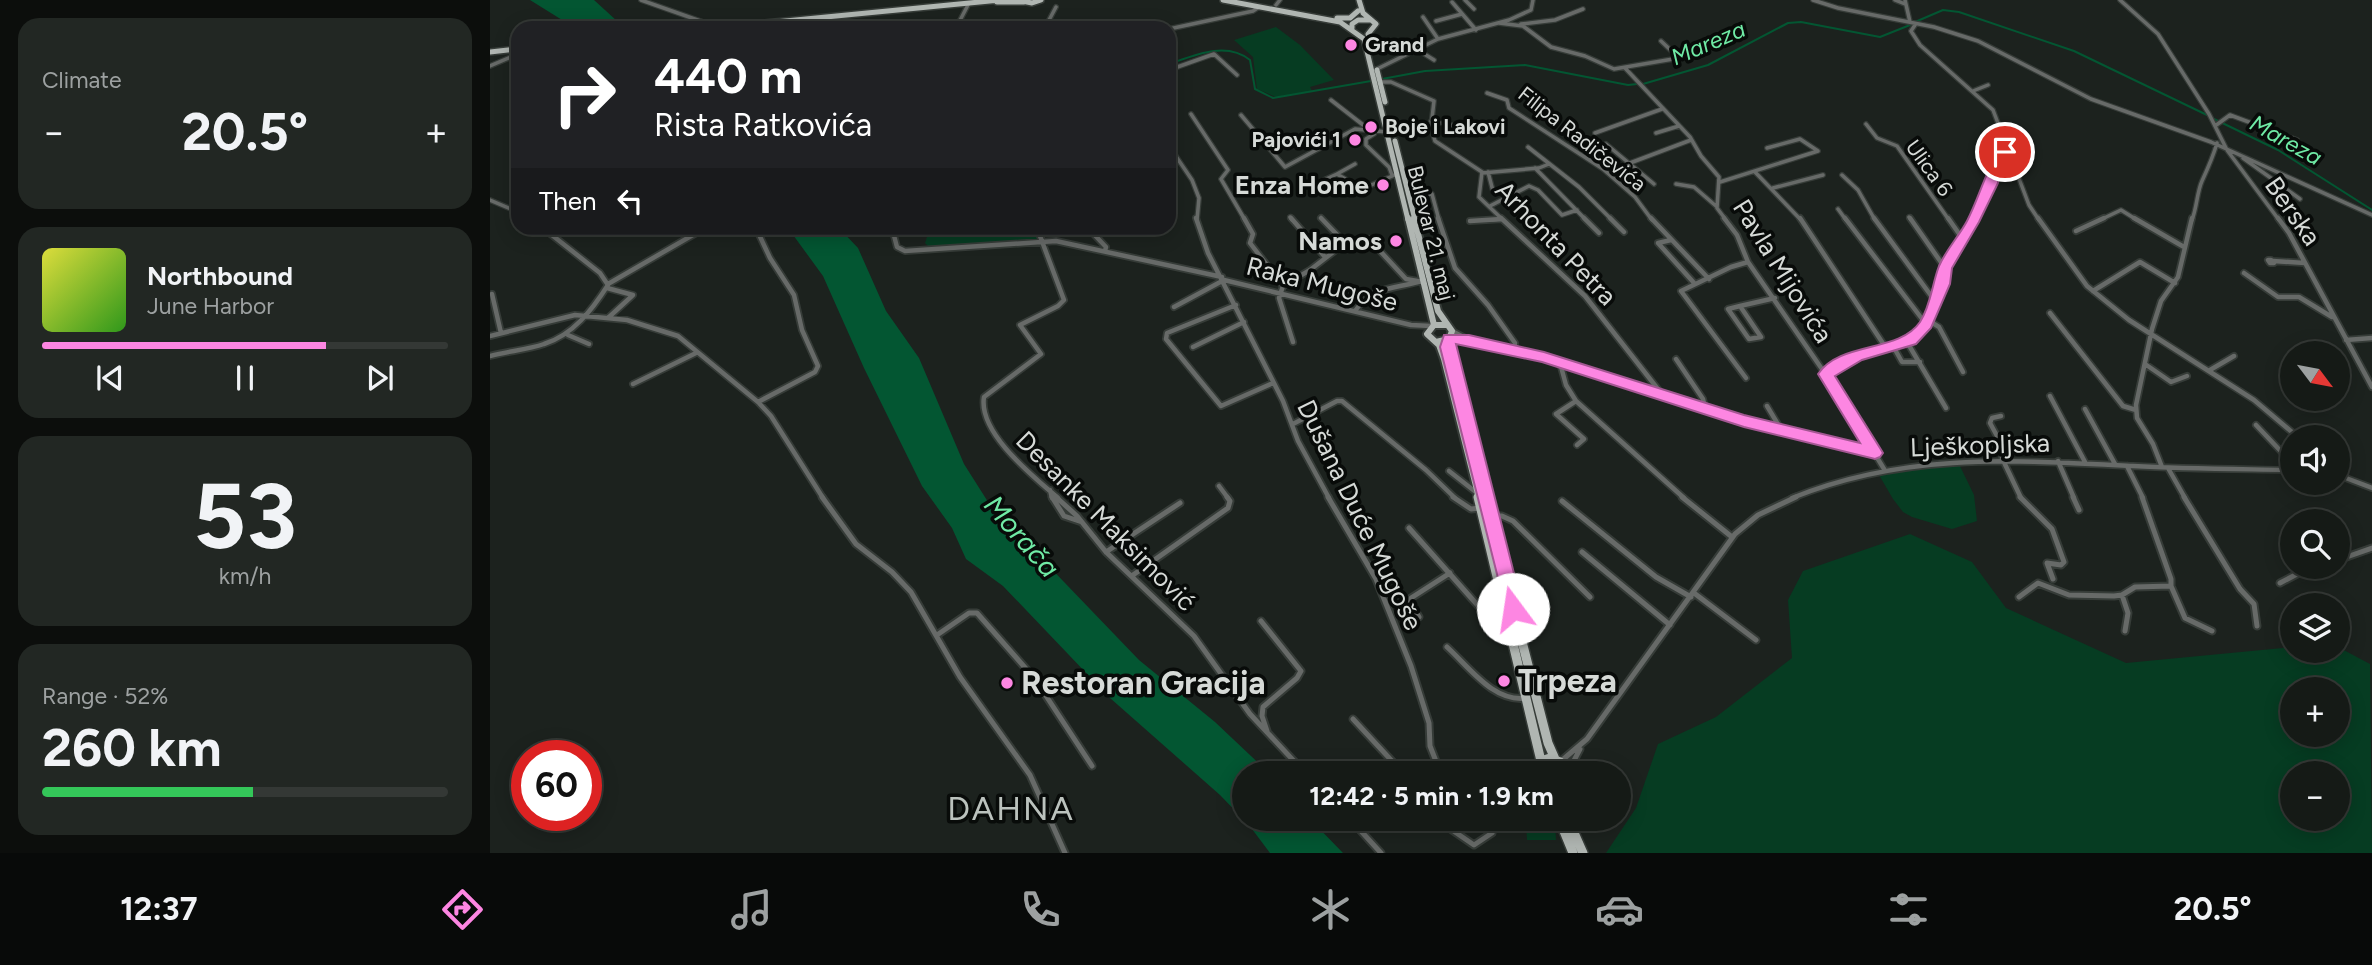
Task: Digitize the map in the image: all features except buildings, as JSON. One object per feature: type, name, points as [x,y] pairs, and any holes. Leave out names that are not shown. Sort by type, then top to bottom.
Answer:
[{"type":"main road","points":[[784,21],[1000,0]]},
{"type":"main road","points":[[804,21],[970,3],[1041,0]]},
{"type":"main road","points":[[1223,0],[1260,5],[1370,31]]},
{"type":"main road","points":[[1243,0],[1278,3],[1335,18],[1370,20]]},
{"type":"main road","points":[[1354,29],[1357,21],[1357,0]]},
{"type":"main road","points":[[1357,0],[1370,20]]},
{"type":"main road","points":[[1335,18],[1350,18],[1358,11]]},
{"type":"main road","name":"Bulevar 21. maj","points":[[1370,20],[1376,26],[1368,35],[1438,312],[1449,334],[1447,347],[1490,517],[1548,743],[1558,760]]},
{"type":"main road","name":"Bulevar 21. maj","points":[[1354,29],[1366,43],[1433,326],[1428,336],[1436,342],[1444,359],[1528,698],[1537,761]]},
{"type":"main road","points":[[490,51],[511,50]]},
{"type":"main road","name":"Bulevar 21. maj","points":[[1433,326],[1449,334]]},
{"type":"main road","name":"Bulevar 21. maj","points":[[1436,342],[1449,334]]},
{"type":"main road","points":[[1564,831],[1573,853]]},
{"type":"main road","points":[[1573,831],[1583,853]]},
{"type":"street","points":[[641,0],[700,21]]},
{"type":"street","points":[[1465,0],[1474,9]]},
{"type":"street","points":[[1510,23],[1531,10],[1533,0]]},
{"type":"street","points":[[1813,0],[1841,9],[1937,28],[1978,41],[2091,99],[2217,145],[2372,215]]},
{"type":"street","points":[[1895,0],[1905,2],[1911,17],[1911,30],[1920,45],[1993,110],[2032,211],[2093,292],[2151,335],[2255,400],[2284,425]]},
{"type":"street","name":"Berska","points":[[2120,0],[2156,31],[2209,114],[2227,150],[2289,233],[2372,387]]},
{"type":"street","points":[[1452,2],[1476,30]]},
{"type":"street","points":[[960,21],[970,3]]},
{"type":"street","points":[[1176,28],[1253,11],[1260,5]]},
{"type":"street","points":[[1049,21],[1056,7]]},
{"type":"street","points":[[1521,25],[1541,19],[1555,20],[1583,9]]},
{"type":"street","points":[[1436,21],[1462,14]]},
{"type":"street","points":[[1423,17],[1438,39]]},
{"type":"street","points":[[1377,69],[1438,39],[1499,23],[1521,25],[1551,47],[1585,56],[1611,69],[1679,58],[1661,41]]},
{"type":"street","points":[[1417,50],[1434,60]]},
{"type":"street","points":[[490,66],[511,54]]},
{"type":"street","points":[[1176,68],[1214,54],[1237,75]]},
{"type":"street","name":"Pavla Mijovića","points":[[1625,68],[1691,140],[1720,182],[1717,207],[1743,245],[1748,262],[1826,374],[1885,469]]},
{"type":"street","name":"Arhonta Petra","points":[[1381,82],[1391,82],[1432,100],[1431,121],[1435,141],[1485,172],[1478,194],[1585,296],[1661,393]]},
{"type":"street","points":[[1972,92],[1988,85]]},
{"type":"street","name":"Filipa Radičevića","points":[[1487,93],[1507,100],[1509,108],[1577,150],[1609,174],[1640,200],[1642,209],[1709,279]]},
{"type":"street","points":[[1331,100],[1366,129],[1375,133],[1388,132]]},
{"type":"street","points":[[1595,133],[1662,109]]},
{"type":"street","points":[[1191,114],[1228,170],[1221,179],[1253,234],[1250,243],[1283,286]]},
{"type":"street","points":[[1241,115],[1285,167],[1352,130],[1366,129]]},
{"type":"street","points":[[2215,126],[2223,123],[2230,115],[2297,140]]},
{"type":"street","points":[[1431,121],[1460,127]]},
{"type":"street","name":"Ulica 6","points":[[1866,124],[1877,138],[1897,146],[1962,238]]},
{"type":"street","points":[[1656,133],[1679,126]]},
{"type":"street","points":[[1337,174],[1362,189],[1395,174],[1366,145],[1366,139],[1375,133]]},
{"type":"street","points":[[2219,135],[2210,168],[2201,182],[2198,204],[2189,226],[2175,283],[2161,301],[2151,335],[2136,411],[2165,467],[2210,542],[2240,589],[2254,604],[2257,626]]},
{"type":"street","points":[[1720,182],[1818,151],[1809,140],[1801,137],[1767,148]]},
{"type":"street","points":[[1630,163],[1691,140]]},
{"type":"street","points":[[1606,144],[1654,184]]},
{"type":"street","points":[[1528,147],[1599,205],[1624,232]]},
{"type":"street","points":[[1826,374],[1857,356],[1907,342],[1917,336],[1927,322],[1943,284],[1945,268],[1973,222],[1992,183],[1994,168],[2002,153],[2008,151]]},
{"type":"street","points":[[2241,155],[2300,200]]},
{"type":"street","name":"Dušana Duće Mugoše","points":[[1176,157],[1193,184],[1199,202],[1198,224],[1205,237],[1208,253],[1224,279],[1293,424],[1298,440],[1376,579],[1411,666],[1429,723],[1429,744],[1436,761]]},
{"type":"street","points":[[1318,193],[1313,187],[1314,183],[1355,164]]},
{"type":"street","points":[[1493,191],[1485,172],[1535,168],[1549,164]]},
{"type":"street","points":[[1535,168],[1599,233]]},
{"type":"street","points":[[1755,172],[1797,214],[1886,348]]},
{"type":"street","points":[[1772,189],[1824,175]]},
{"type":"street","points":[[1842,175],[1857,190],[1935,301]]},
{"type":"street","points":[[1676,184],[1694,187],[1717,207]]},
{"type":"street","points":[[1490,206],[1529,186],[1538,190],[1562,215],[1577,210]]},
{"type":"street","points":[[1409,196],[1432,194],[1452,264],[1515,343],[1514,350]]},
{"type":"street","points":[[490,200],[511,209]]},
{"type":"street","points":[[1838,209],[1927,322],[1939,327],[1963,373]]},
{"type":"street","points":[[2076,231],[2121,210],[2184,247]]},
{"type":"street","points":[[1290,217],[1325,257]]},
{"type":"street","points":[[1909,217],[1945,268]]},
{"type":"street","points":[[1293,342],[1280,294],[1283,286],[1310,270],[1345,243],[1321,218]]},
{"type":"street","points":[[1470,221],[1502,218]]},
{"type":"street","points":[[552,235],[600,273],[607,286],[633,295],[608,318]]},
{"type":"street","points":[[490,356],[518,348],[534,347],[568,335],[607,286],[693,235]]},
{"type":"street","points":[[758,402],[815,372],[817,366],[802,330],[793,295],[759,235]]},
{"type":"street","name":"Raka Mugoše","points":[[894,235],[897,247],[905,251],[1042,241],[1076,243],[1118,256],[1411,325],[1433,326]]},
{"type":"street","points":[[1040,235],[1042,241]]},
{"type":"street","points":[[1095,235],[1106,247],[1105,251]]},
{"type":"street","points":[[1369,239],[1405,278],[1422,282]]},
{"type":"street","points":[[1671,240],[1658,243],[1695,284]]},
{"type":"street","name":"Desanke Maksimović","points":[[1042,241],[1047,248],[1064,301],[1020,324],[1039,349],[1041,356],[988,392],[983,400],[999,442],[1083,522],[1106,552],[1194,636],[1250,714],[1294,761]]},
{"type":"street","points":[[1677,264],[1690,259]]},
{"type":"street","points":[[2273,261],[2305,263]]},
{"type":"street","points":[[1746,378],[1681,294],[1682,289],[1748,262]]},
{"type":"street","points":[[2093,292],[2140,262],[2175,283]]},
{"type":"street","points":[[2244,273],[2278,297],[2299,297],[2333,318]]},
{"type":"street","points":[[1174,307],[1224,279]]},
{"type":"street","points":[[1355,311],[1365,296],[1372,292],[1422,282]]},
{"type":"street","points":[[492,294],[501,332]]},
{"type":"street","points":[[1740,306],[1761,337],[1749,339],[1728,309],[1740,306],[1775,298]]},
{"type":"street","points":[[1236,305],[1167,333],[1166,339],[1220,406],[1273,383]]},
{"type":"street","points":[[2050,313],[2123,406],[2136,411]]},
{"type":"street","points":[[586,314],[589,318],[627,320],[673,334],[758,402],[779,428],[828,507],[866,553],[905,584],[960,677],[1030,775],[1065,853]]},
{"type":"street","points":[[490,336],[586,314]]},
{"type":"street","points":[[1193,347],[1244,322]]},
{"type":"street","name":"Raka Mugoše","points":[[1411,325],[1428,336]]},
{"type":"street","points":[[1449,334],[1560,363],[1782,430],[1875,453]]},
{"type":"street","points":[[568,335],[589,344]]},
{"type":"street","points":[[2345,340],[2372,338]]},
{"type":"street","points":[[1907,342],[1947,408]]},
{"type":"street","points":[[1893,346],[1902,362],[1920,362]]},
{"type":"street","points":[[633,384],[696,353]]},
{"type":"street","points":[[2210,370],[2234,356]]},
{"type":"street","points":[[1676,359],[1703,398],[1705,408]]},
{"type":"street","points":[[1560,363],[1567,388],[1576,401],[1655,475],[1732,537]]},
{"type":"street","points":[[2145,364],[2171,382],[2187,376]]},
{"type":"street","points":[[2050,396],[2085,463]]},
{"type":"street","points":[[1293,424],[1337,401],[1342,401],[1426,470],[1462,505],[1471,509],[1481,508]]},
{"type":"street","points":[[1576,401],[1556,414],[1584,439],[1577,445]]},
{"type":"street","points":[[1767,406],[1782,430]]},
{"type":"street","points":[[2085,409],[2115,465]]},
{"type":"street","points":[[2001,416],[1992,418],[1990,423],[2020,496],[2054,534],[2064,562],[2061,565],[2047,563],[2053,579]]},
{"type":"street","points":[[2256,425],[2280,450]]},
{"type":"street","name":"Lješkopljska","points":[[1574,761],[1582,745],[1693,595],[1732,537],[1750,520],[1780,503],[1824,486],[1885,469],[1936,462],[2006,458],[2127,466],[2280,470]]},
{"type":"street","points":[[2058,461],[2079,510]]},
{"type":"street","points":[[2127,466],[2149,514],[2171,586],[2186,619],[2212,631]]},
{"type":"street","points":[[1449,471],[1477,493]]},
{"type":"street","points":[[2350,479],[2372,488]]},
{"type":"street","points":[[1133,575],[1228,508],[1230,501],[1219,486]]},
{"type":"street","points":[[1049,490],[1061,515],[1068,520],[1083,522]]},
{"type":"street","points":[[1562,501],[1656,577],[1693,595],[1756,640]]},
{"type":"street","points":[[1106,552],[1180,503]]},
{"type":"street","points":[[1490,517],[1502,516],[1513,521],[1590,597]]},
{"type":"street","points":[[1409,528],[1481,608],[1490,613],[1507,613]]},
{"type":"street","points":[[2350,556],[2372,548]]},
{"type":"street","points":[[1582,552],[1670,625]]},
{"type":"street","points":[[1419,617],[1410,603],[1411,598],[1450,573]]},
{"type":"street","points":[[2280,583],[2288,579]]},
{"type":"street","points":[[2019,597],[2038,583],[2069,595],[2122,595],[2134,587],[2171,586]]},
{"type":"street","points":[[2122,595],[2128,612],[2125,631]]},
{"type":"street","points":[[937,635],[969,613],[977,613],[1035,679],[1092,766]]},
{"type":"street","points":[[1261,621],[1301,671],[1297,678],[1263,706],[1262,716],[1267,732]]},
{"type":"street","points":[[1447,647],[1499,695],[1514,700],[1528,698]]},
{"type":"street","points":[[1353,719],[1392,761]]},
{"type":"street","name":"Lješkopljska","points":[[1558,760],[1582,745]]},
{"type":"street","points":[[1361,831],[1381,853]]},
{"type":"street","points":[[1454,831],[1474,845],[1492,833],[1490,831]]},
{"type":"shaded area","points":[[530,0],[594,0],[617,21],[564,21]]},
{"type":"shaded area","points":[[1276,27],[1300,45],[1334,80],[1310,87],[1312,91],[1276,97],[1257,89],[1253,57],[1234,40]]},
{"type":"shaded area","points":[[793,235],[846,235],[858,248],[886,311],[919,358],[964,464],[990,505],[1139,660],[1215,722],[1256,761],[1232,761],[1232,807],[1110,698],[1003,586],[966,559],[952,528],[922,486],[864,368],[823,276]]},
{"type":"shaded area","points":[[1038,235],[1040,240],[931,249],[925,243],[927,237]]},
{"type":"shaded area","points":[[1959,464],[1974,495],[1977,521],[1952,529],[1903,512],[1879,475]]},
{"type":"shaded area","points":[[1910,534],[1972,562],[2006,608],[2126,663],[2280,648],[2280,663],[2350,663],[2350,653],[2370,664],[2372,853],[1606,853],[1621,831],[1631,831],[1631,816],[1658,744],[1716,717],[1792,658],[1788,600],[1803,571]]},
{"type":"shaded area","points":[[1254,831],[1322,831],[1343,853],[1270,853]]},
{"type":"shaded area","points":[[1526,831],[1555,831],[1556,840],[1527,840]]},
{"type":"waterway","name":"Mareza","points":[[1915,22],[1943,10],[1959,12],[2074,51],[2207,115]]},
{"type":"waterway","name":"Mareza","points":[[1643,84],[1708,65],[1788,23],[1801,22],[1880,37],[1910,25]]},
{"type":"waterway","name":"Mareza","points":[[1176,62],[1210,51],[1241,54],[1250,60],[1255,89],[1273,98],[1371,81]]},
{"type":"waterway","name":"Mareza","points":[[1382,79],[1425,71],[1525,65],[1628,85],[1637,84]]},
{"type":"waterway","name":"Mareza","points":[[2212,118],[2278,150],[2372,210]]},
{"type":"place","name":"Grand","points":[[1351,45]]},
{"type":"place","name":"Boje i Lakovi","points":[[1371,127]]},
{"type":"place","name":"Pajovići 1","points":[[1355,140]]},
{"type":"place","name":"Enza Home","points":[[1383,185]]},
{"type":"place","name":"Namos","points":[[1396,241]]},
{"type":"place","name":"Trpeza","points":[[1504,681]]},
{"type":"place","name":"Restoran Gracija","points":[[1007,683]]},
{"type":"district","name":"DAHNA","points":[[1011,808]]},
{"type":"route","points":[[1513,609],[1447,347],[1450,338],[1544,357],[1744,421],[1875,453],[1826,374],[1857,356],[1917,336],[1926,324],[1943,284],[1945,268],[1973,222],[1992,183],[1994,168],[2005,152]]},
{"type":"water label","name":"Morača","points":[[1022,536]]}]
